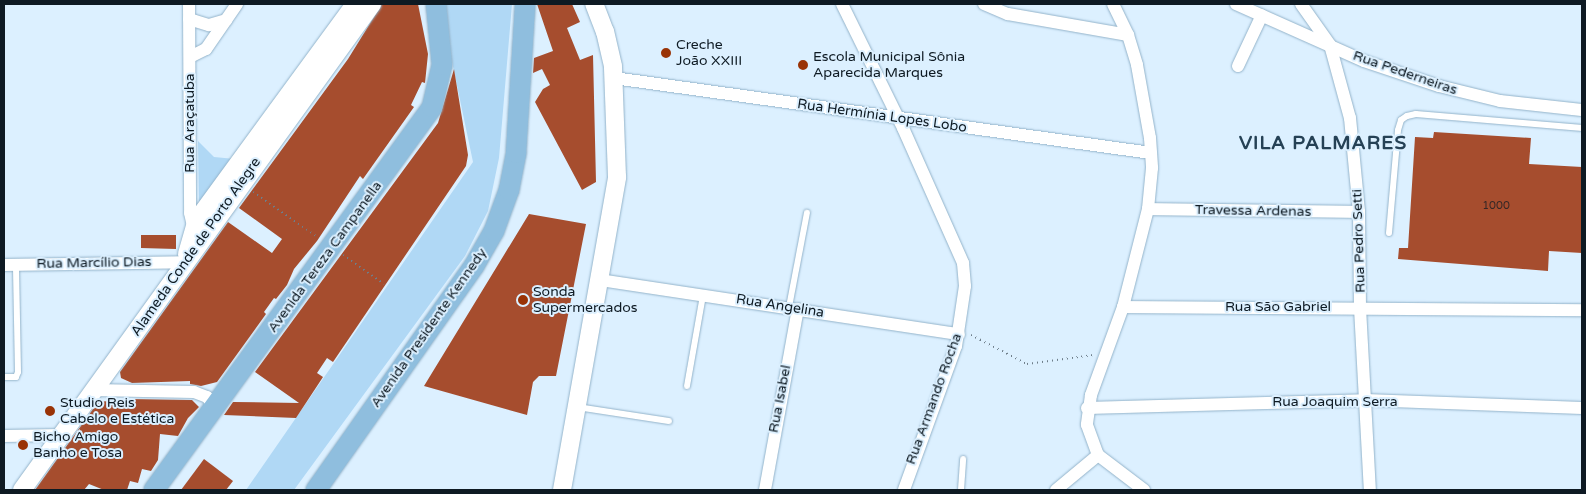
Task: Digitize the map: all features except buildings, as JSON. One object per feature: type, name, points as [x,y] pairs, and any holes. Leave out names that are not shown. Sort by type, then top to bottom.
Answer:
[{"type":"main road","points":[[185,262],[196,234],[355,4]]},
{"type":"main road","name":"Alameda Conde de Porto Alegre","points":[[196,234],[241,184],[372,4]]},
{"type":"main road","name":"Avenida Tereza Campanella","points":[[154,490],[432,107],[442,65],[436,4]]},
{"type":"main road","name":"Avenida Presidente Kennedy","points":[[316,490],[474,266],[494,231],[509,190],[516,153],[525,4]]},
{"type":"main road","points":[[562,490],[617,177],[614,78],[605,32],[594,4]]},
{"type":"main road","name":"Alameda Conde de Porto Alegre","points":[[22,490],[185,262]]},
{"type":"street","name":"Rua Araçatuba","points":[[189,4],[190,213],[196,234]]},
{"type":"street","points":[[190,57],[206,49],[237,4]]},
{"type":"street","name":"Rua Armando Rocha","points":[[842,4],[897,118],[963,263],[965,286],[960,331],[904,490]]},
{"type":"street","points":[[984,4],[1008,14],[1128,35]]},
{"type":"street","points":[[1113,4],[1128,35],[1136,65],[1151,153],[1148,209],[1123,307],[1088,408],[1091,442],[1098,455],[1144,490]]},
{"type":"street","name":"Rua Pederneiras","points":[[1236,4],[1364,61],[1472,95],[1582,110]]},
{"type":"street","name":"Rua Pedro Setti","points":[[1301,4],[1330,45],[1350,118],[1359,212],[1360,308],[1370,490]]},
{"type":"street","points":[[1238,66],[1262,15]]},
{"type":"street","points":[[189,19],[209,25],[226,20]]},
{"type":"street","name":"Rua Hermínia Lopes Lobo","points":[[614,78],[1151,153]]},
{"type":"street","name":"Travessa Ardenas","points":[[1148,209],[1359,212]]},
{"type":"street","name":"Rua Marcílio Dias","points":[[10,265],[185,262]]},
{"type":"street","name":"Rua Angelina","points":[[600,280],[960,331]]},
{"type":"street","name":"Rua São Gabriel","points":[[1123,307],[1582,310]]},
{"type":"street","name":"Rua Isabel","points":[[765,490],[794,308]]},
{"type":"street","points":[[94,390],[194,392],[207,396],[215,407]]},
{"type":"street","name":"Rua Joaquim Serra","points":[[1088,408],[1365,400],[1582,408]]},
{"type":"street","points":[[4,436],[60,435]]},
{"type":"street","points":[[1056,490],[1098,455]]},
{"type":"lane","points":[[1389,233],[1398,130],[1401,120],[1407,116],[1416,114],[1582,128]]},
{"type":"lane","points":[[794,308],[807,213]]},
{"type":"lane","points":[[4,377],[16,377],[18,372],[10,265]]},
{"type":"lane","points":[[687,386],[703,294]]},
{"type":"lane","points":[[576,407],[669,422]]},
{"type":"lane","points":[[961,490],[963,459]]},
{"type":"path","points":[[241,184],[384,284]]},
{"type":"path","points":[[960,331],[1027,364],[1106,354]]},
{"type":"shaded area","points":[[446,4],[512,4],[499,158],[488,211],[465,256],[294,490],[246,490],[473,162],[451,57]]},
{"type":"shaded area","points":[[198,141],[214,157],[235,159],[199,205]]},
{"type":"place","name":"Creche João XXIII","points":[[666,53]]},
{"type":"place","name":"Escola Municipal Sônia Aparecida Marques","points":[[803,65]]},
{"type":"place","name":"Sonda Supermercados","points":[[523,300]]},
{"type":"place","name":"Studio Reis Cabelo e Estética","points":[[50,411]]},
{"type":"place","name":"Bicho Amigo Banho e Tosa","points":[[23,445]]},
{"type":"district","name":"VILA PALMARES","points":[[1323,144]]}]
